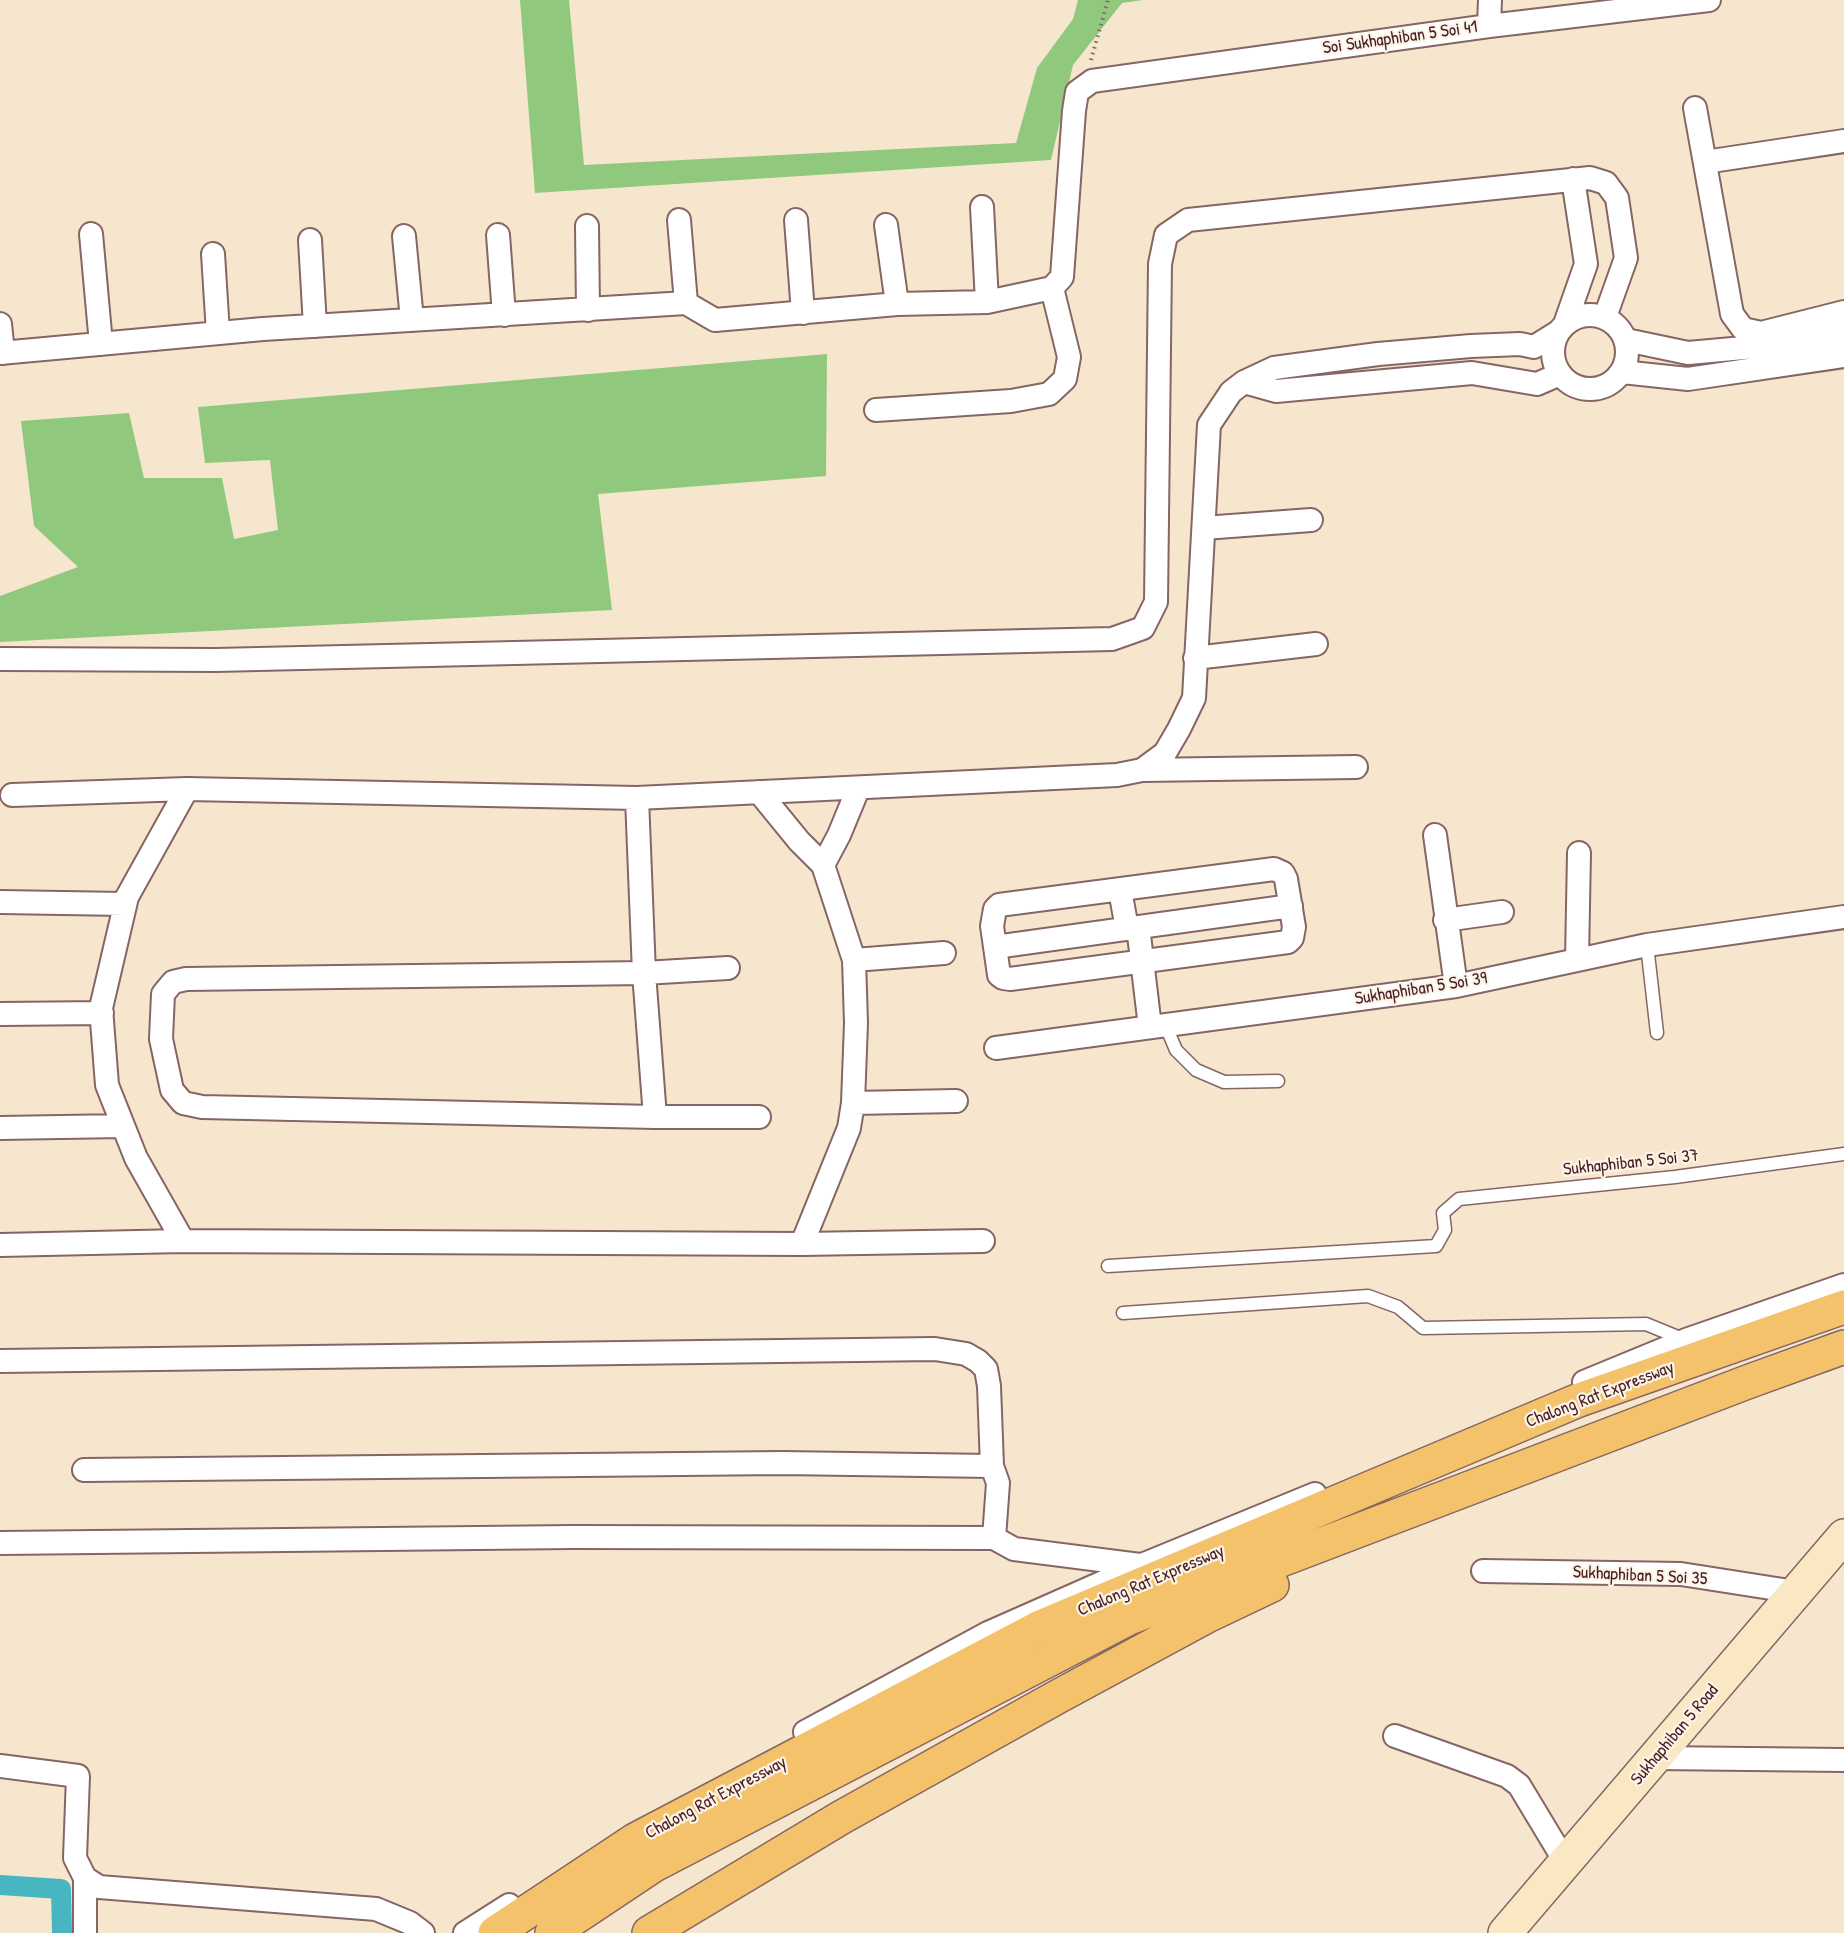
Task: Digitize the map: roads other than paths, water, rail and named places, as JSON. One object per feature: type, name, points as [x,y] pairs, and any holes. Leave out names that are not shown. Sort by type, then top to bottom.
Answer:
[{"type":"highway","name":"Chalong Rat Expressway","points":[[495,1933],[635,1840],[1038,1628],[1580,1400],[1844,1307]]},
{"type":"highway","name":"Chalong Rat Expressway","points":[[552,1933],[654,1865],[1129,1618],[1844,1347]]},
{"type":"highway","points":[[649,1933],[842,1817],[1209,1615],[1507,1474]]},
{"type":"main road","name":"Sukhaphiban 5 Road","points":[[1505,1933],[1844,1536]]},
{"type":"street","points":[[1489,26],[1490,0]]},
{"type":"street","name":"Soi Sukhaphiban 5 Soi 41","points":[[1052,288],[1062,278],[1077,92],[1092,81],[1489,26],[1607,6],[1709,0]]},
{"type":"street","points":[[1695,108],[1732,314],[1743,329],[1761,333],[1844,312]]},
{"type":"street","points":[[1705,162],[1844,141]]},
{"type":"street","points":[[0,659],[216,660],[1112,639],[1143,628],[1156,602],[1160,264],[1166,235],[1188,220],[1590,178],[1606,183],[1617,198],[1626,258],[1605,317]]},
{"type":"street","points":[[1142,770],[1165,753],[1194,698],[1209,425],[1231,392],[1244,382],[1274,368],[1378,354],[1471,346],[1520,344],[1534,347],[1561,328],[1574,318],[1584,315],[1605,317],[1621,331],[1628,351],[1622,372],[1606,386],[1585,389],[1575,386],[1560,374],[1554,363],[1553,342],[1561,328],[1586,264],[1573,179]]},
{"type":"street","points":[[982,207],[987,302]]},
{"type":"street","points":[[679,220],[686,303]]},
{"type":"street","points":[[796,220],[803,313]]},
{"type":"street","points":[[886,225],[897,304]]},
{"type":"street","points":[[587,226],[588,310]]},
{"type":"street","points":[[91,234],[102,344]]},
{"type":"street","points":[[498,235],[504,315]]},
{"type":"street","points":[[404,236],[412,320]]},
{"type":"street","points":[[310,240],[315,326]]},
{"type":"street","points":[[213,254],[218,333]]},
{"type":"street","points":[[0,324],[1,353],[218,333],[686,303],[715,320],[897,304],[987,302],[1052,288],[1069,357],[1065,379],[1048,394],[1011,401],[876,410]]},
{"type":"street","points":[[1626,340],[1688,353],[1788,344],[1844,334]]},
{"type":"street","points":[[1471,346],[1472,372]]},
{"type":"street","points":[[1378,354],[1383,382]]},
{"type":"street","points":[[1622,372],[1688,379],[1844,356]]},
{"type":"street","points":[[1244,382],[1276,391],[1472,372],[1537,384],[1560,374]]},
{"type":"street","points":[[1204,528],[1311,520]]},
{"type":"street","points":[[1195,658],[1316,644]]},
{"type":"street","points":[[12,795],[187,789],[637,798],[1117,775],[1142,770],[1356,767]]},
{"type":"street","points":[[183,1240],[136,1158],[107,1085],[102,1013],[127,897],[187,789]]},
{"type":"street","points":[[823,865],[839,835],[858,789]]},
{"type":"street","points":[[759,792],[799,841],[823,865],[854,960],[856,1023],[853,1103],[849,1128],[802,1244]]},
{"type":"street","points":[[637,798],[644,973],[655,1117]]},
{"type":"street","points":[[1435,835],[1455,986]]},
{"type":"street","points":[[1576,960],[1579,853]]},
{"type":"street","points":[[1274,869],[1282,873],[1286,879],[1294,927],[1292,938],[1288,942],[1010,979],[999,975],[992,926],[995,909],[999,905],[1120,890],[1274,869]]},
{"type":"street","points":[[1120,890],[1126,923],[1140,935],[1143,962],[1157,1026]]},
{"type":"street","points":[[0,902],[125,904]]},
{"type":"street","points":[[994,947],[1291,906]]},
{"type":"street","points":[[1445,920],[1502,912]]},
{"type":"street","name":"Sukhaphiban 5 Soi 39","points":[[996,1048],[1455,986],[1647,945],[1844,916]]},
{"type":"street","points":[[854,960],[944,953]]},
{"type":"street","points":[[728,968],[644,973],[186,979],[173,982],[164,994],[161,1039],[172,1090],[183,1102],[202,1107],[655,1117],[759,1117]]},
{"type":"street","points":[[0,1014],[102,1013]]},
{"type":"street","points":[[853,1103],[956,1101]]},
{"type":"street","points":[[0,1128],[123,1126]]},
{"type":"street","points":[[0,1245],[183,1240],[802,1244],[983,1241]]},
{"type":"street","points":[[465,1933],[660,1811],[988,1633],[1142,1565],[1686,1340],[1844,1285]]},
{"type":"street","points":[[0,1360],[935,1349],[966,1354],[986,1369],[989,1386],[992,1466],[998,1483],[994,1538]]},
{"type":"street","points":[[84,1470],[782,1463],[992,1466]]},
{"type":"street","points":[[0,1543],[561,1537],[994,1538],[1014,1549],[1142,1565]]},
{"type":"street","name":"Sukhaphiban 5 Soi 35","points":[[1483,1570],[1681,1574],[1796,1592]]},
{"type":"street","points":[[1395,1736],[1507,1776],[1519,1785],[1566,1863]]},
{"type":"street","points":[[1655,1758],[1844,1760]]},
{"type":"street","points":[[0,1766],[78,1776],[75,1858],[86,1878],[99,1887],[376,1909],[410,1923],[423,1933]]},
{"type":"street","points":[[85,1933],[86,1878]]},
{"type":"lane","points":[[1647,945],[1657,1033]]},
{"type":"lane","points":[[1157,1026],[1196,1070],[1224,1082],[1278,1081]]},
{"type":"lane","name":"Sukhaphiban 5 Soi 37","points":[[1108,1266],[1437,1246],[1445,1230],[1443,1213],[1459,1199],[1675,1177],[1844,1154]]},
{"type":"lane","points":[[1123,1313],[1368,1296],[1398,1307],[1423,1329],[1646,1324],[1686,1340]]},
{"type":"waterway","points":[[0,1885],[61,1889],[62,1933]]}]
